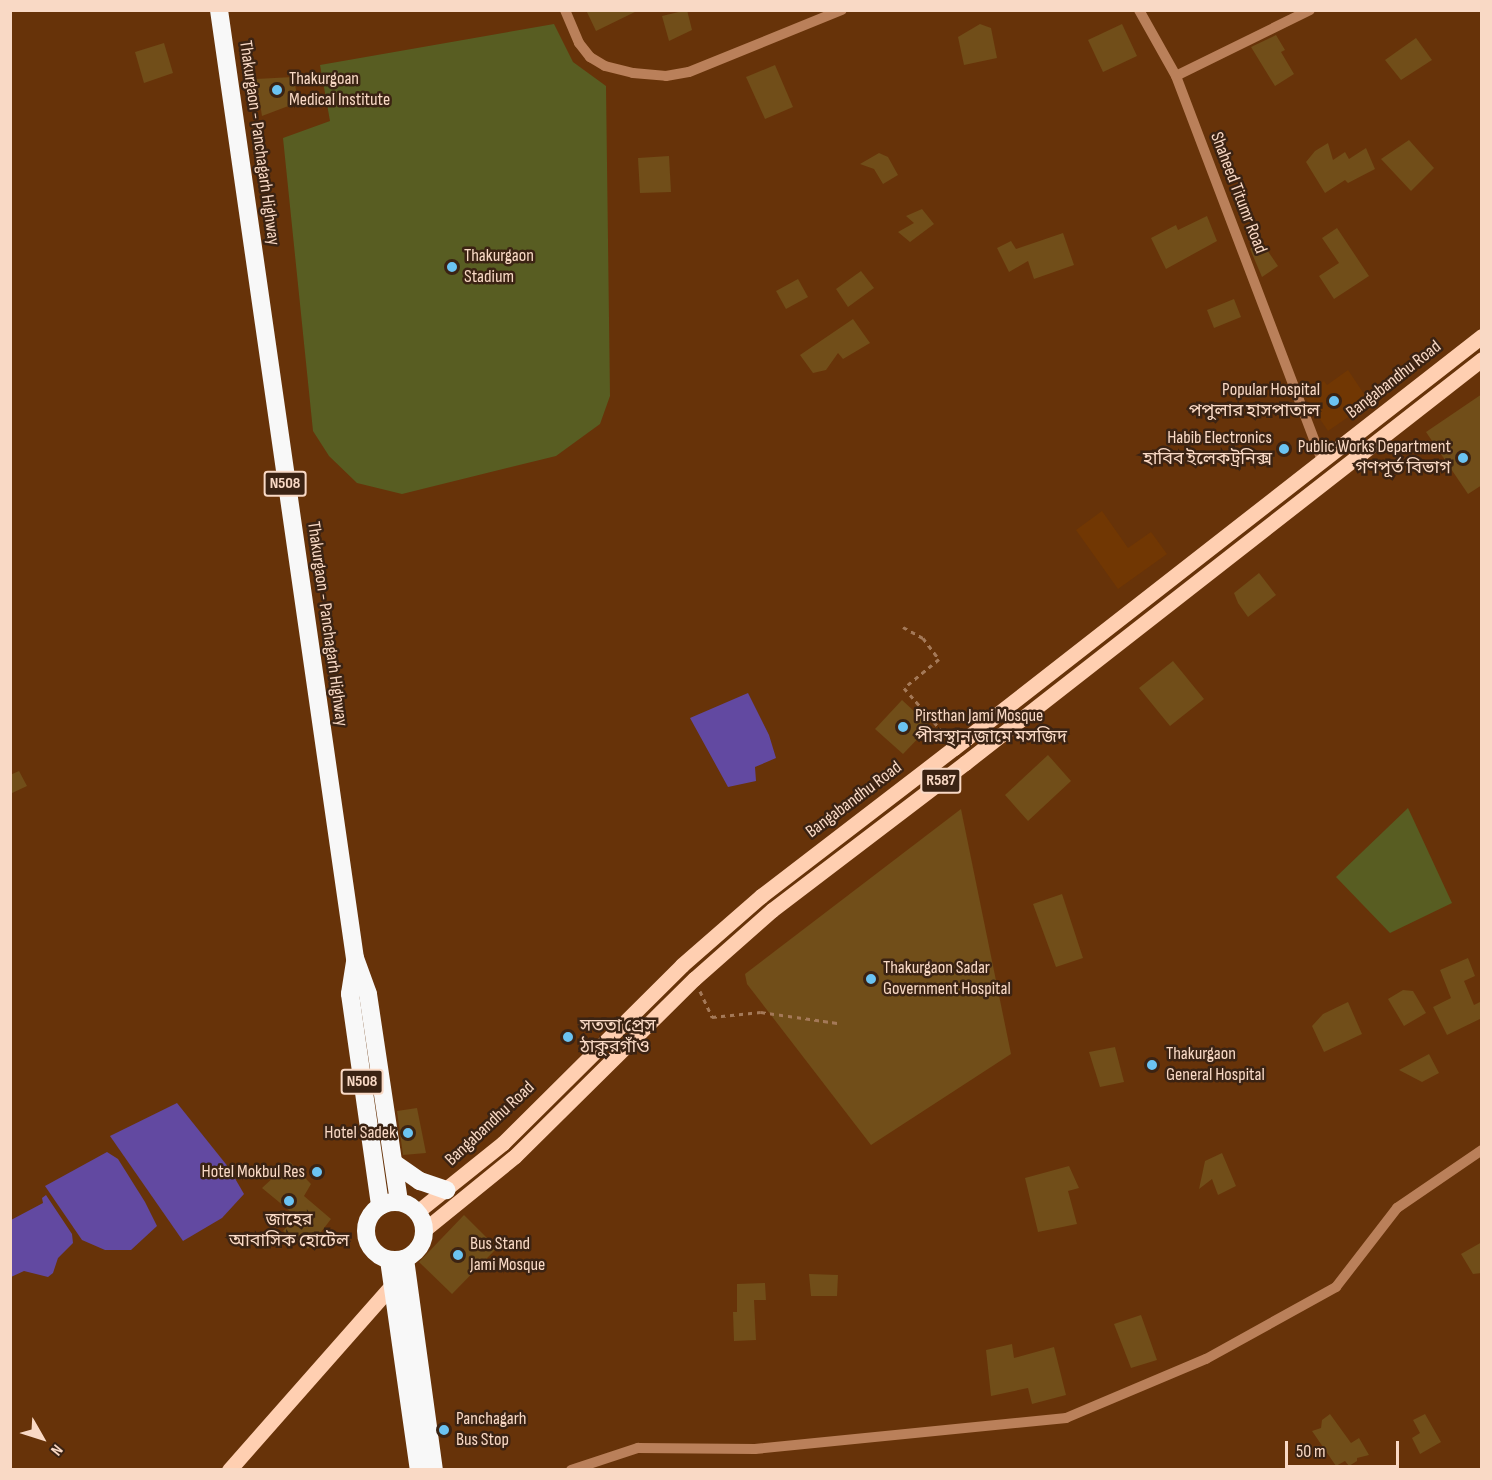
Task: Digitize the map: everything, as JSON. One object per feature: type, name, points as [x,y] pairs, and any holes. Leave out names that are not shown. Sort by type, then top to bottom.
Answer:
[{"type":"highway","name":"Thakurgaon - Panchagarh Highway","points":[[219,10],[355,958],[368,994],[399,1202]]},
{"type":"highway","name":"Thakurgaon - Panchagarh Highway","points":[[355,958],[350,994],[380,1206]]},
{"type":"highway","points":[[394,1163],[420,1181],[446,1190]]},
{"type":"highway","points":[[399,1202],[417,1212],[424,1230],[422,1242],[416,1252],[397,1260],[377,1254],[368,1244],[366,1230],[370,1216],[380,1206],[399,1202]]},
{"type":"highway","points":[[397,1260],[391,1286],[419,1470]]},
{"type":"highway","points":[[397,1260],[434,1470]]},
{"type":"main road","name":"Bangabandhu Road","points":[[417,1212],[503,1143],[682,965],[760,896],[954,748],[1482,336]]},
{"type":"main road","name":"Bangabandhu Road","points":[[424,1230],[515,1156],[694,979],[772,910],[966,763],[1482,359]]},
{"type":"main road","points":[[229,1470],[391,1286]]},
{"type":"street","points":[[565,10],[579,43],[590,57],[605,66],[633,73],[666,76],[689,72],[842,10]]},
{"type":"street","name":"Shaheed Titumr Road","points":[[1139,10],[1176,76],[1322,461]]},
{"type":"street","points":[[1176,76],[1310,10]]},
{"type":"street","points":[[571,1470],[638,1448],[755,1449],[1066,1418],[1206,1359],[1336,1287],[1397,1208],[1482,1150]]},
{"type":"path","points":[[903,627],[923,638],[939,659],[904,688],[954,748]]},
{"type":"path","points":[[694,979],[712,1017],[761,1012],[837,1023]]},
{"type":"shaded area","name":"Popular Hospital পপুলার হাসপাতাল","points":[[1348,370],[1366,397],[1353,405],[1357,411],[1328,431],[1301,391],[1310,385],[1313,388],[1324,381],[1327,385]]},
{"type":"shaded area","points":[[1102,511],[1128,548],[1151,532],[1167,554],[1118,589],[1076,530]]},
{"type":"shaded area","points":[[748,693],[769,735],[776,758],[755,767],[756,781],[728,787],[690,718]]},
{"type":"shaded area","points":[[177,1103],[229,1168],[244,1194],[222,1218],[183,1241],[110,1136]]},
{"type":"shaded area","points":[[107,1152],[118,1159],[157,1226],[131,1250],[105,1250],[82,1240],[45,1186]]},
{"type":"shaded area","points":[[46,1195],[72,1234],[73,1243],[58,1258],[53,1273],[48,1277],[24,1271],[11,1277],[11,1220],[43,1203],[42,1198]]},
{"type":"green space","name":"Thakurgaon Stadium","points":[[554,24],[573,62],[606,86],[610,396],[600,424],[556,456],[402,494],[357,483],[329,456],[313,431],[283,138],[330,121],[320,65]]},
{"type":"green space","points":[[1408,808],[1452,903],[1390,933],[1336,877]]},
{"type":"building","points":[[586,10],[639,10],[596,31]]},
{"type":"building","points":[[687,10],[692,30],[669,41],[662,16]]},
{"type":"building","points":[[980,24],[991,28],[997,58],[964,65],[958,37]]},
{"type":"building","points":[[1122,24],[1137,56],[1103,72],[1088,40]]},
{"type":"building","points":[[1276,35],[1285,50],[1281,52],[1294,74],[1275,86],[1251,47]]},
{"type":"building","points":[[1416,38],[1432,60],[1401,80],[1385,60]]},
{"type":"building","points":[[164,43],[173,73],[144,83],[135,52]]},
{"type":"building","points":[[775,65],[793,107],[765,119],[746,77]]},
{"type":"building","name":"Thakurgoan Medical Institute","points":[[293,77],[299,102],[262,116],[256,79]]},
{"type":"building","points":[[1409,140],[1434,168],[1411,191],[1381,159]]},
{"type":"building","points":[[1328,143],[1333,160],[1345,152],[1349,159],[1366,148],[1375,169],[1348,183],[1345,180],[1325,193],[1306,162],[1315,151]]},
{"type":"building","points":[[879,153],[888,157],[898,175],[883,184],[874,169],[860,164]]},
{"type":"building","points":[[669,156],[671,192],[640,193],[638,158]]},
{"type":"building","points":[[922,209],[934,224],[910,242],[898,232],[914,223],[906,216]]},
{"type":"building","points":[[1207,216],[1217,241],[1166,269],[1151,238],[1176,225],[1178,230]]},
{"type":"building","points":[[1337,228],[1369,276],[1334,299],[1319,276],[1339,263],[1322,238]]},
{"type":"building","points":[[1063,233],[1074,265],[1034,279],[1028,261],[1009,272],[997,248],[1011,241],[1016,249]]},
{"type":"building","points":[[1261,241],[1278,266],[1262,277],[1250,249]]},
{"type":"building","points":[[861,271],[874,288],[848,307],[836,289]]},
{"type":"building","points":[[798,279],[808,297],[786,309],[776,291]]},
{"type":"building","points":[[1234,299],[1241,317],[1214,328],[1207,310]]},
{"type":"building","points":[[853,319],[870,343],[843,359],[838,353],[826,370],[813,373],[800,355]]},
{"type":"building","name":"Public Works Department গণপূর্ত বিভাগ","points":[[1482,394],[1482,485],[1468,494],[1426,432]]},
{"type":"building","points":[[1259,573],[1276,595],[1248,617],[1234,593]]},
{"type":"building","points":[[1173,661],[1204,699],[1170,726],[1139,688]]},
{"type":"building","name":"Pirsthan Jami Mosque পীরস্থান জামে মসজিদ","points":[[902,700],[930,726],[903,754],[875,729]]},
{"type":"building","points":[[1048,755],[1071,781],[1028,821],[1005,795]]},
{"type":"building","points":[[19,771],[27,786],[10,794],[10,775]]},
{"type":"building","name":"Thakurgaon Sadar Government Hospital","points":[[961,809],[1011,1054],[871,1145],[747,984],[745,974]]},
{"type":"building","points":[[1062,894],[1083,958],[1056,967],[1033,904]]},
{"type":"building","points":[[1468,958],[1475,976],[1464,981],[1474,1005],[1482,1001],[1482,1018],[1447,1035],[1433,1007],[1451,998],[1440,970]]},
{"type":"building","points":[[1403,990],[1413,991],[1426,1013],[1404,1026],[1388,999]]},
{"type":"building","points":[[1348,1002],[1362,1034],[1324,1052],[1312,1026],[1323,1014]]},
{"type":"building","points":[[1115,1047],[1124,1082],[1100,1087],[1089,1052]]},
{"type":"building","points":[[1429,1054],[1439,1073],[1422,1082],[1399,1070]]},
{"type":"building","name":"Hotel Sadek","points":[[417,1108],[426,1153],[403,1155],[397,1111]]},
{"type":"building","points":[[1222,1153],[1236,1186],[1218,1195],[1212,1179],[1199,1189],[1205,1161]]},
{"type":"building","points":[[290,1162],[311,1184],[304,1196],[331,1219],[308,1249],[283,1231],[296,1216],[262,1188]]},
{"type":"building","points":[[1069,1166],[1079,1188],[1068,1191],[1077,1224],[1038,1232],[1025,1178]]},
{"type":"building","name":"Bus Stand Jami Mosque","points":[[464,1215],[497,1248],[452,1294],[419,1262]]},
{"type":"building","points":[[1482,1242],[1482,1273],[1473,1274],[1461,1254]]},
{"type":"building","points":[[809,1274],[838,1275],[837,1296],[811,1296]]},
{"type":"building","points":[[765,1283],[766,1300],[754,1300],[756,1340],[734,1341],[733,1312],[737,1312],[737,1284]]},
{"type":"building","points":[[1141,1315],[1157,1360],[1131,1368],[1114,1324]]},
{"type":"building","points":[[1012,1344],[1014,1358],[1054,1347],[1066,1395],[1032,1404],[1028,1388],[991,1396],[986,1350]]},
{"type":"building","points":[[1330,1414],[1351,1443],[1359,1438],[1369,1455],[1357,1458],[1357,1461],[1349,1466],[1345,1461],[1336,1466],[1312,1431],[1321,1428],[1322,1420]]},
{"type":"building","points":[[1425,1414],[1441,1442],[1420,1454],[1412,1438],[1420,1433],[1413,1420]]},
{"type":"place","name":"Thakurgoan Medical Institute","points":[[277,90]]},
{"type":"place","name":"Thakurgaon Stadium","points":[[452,267]]},
{"type":"place","name":"Popular Hospital পপুলার হাসপাতাল","points":[[1334,401]]},
{"type":"place","name":"Habib Electronics হাবিব ইলেকট্রনিক্স","points":[[1284,449]]},
{"type":"place","name":"Public Works Department গণপূর্ত বিভাগ","points":[[1463,458]]},
{"type":"place","name":"Pirsthan Jami Mosque পীরস্থান জামে মসজিদ","points":[[903,727]]},
{"type":"place","name":"Thakurgaon Sadar Government Hospital","points":[[871,979]]},
{"type":"place","name":"সততা প্রেস ঠাকুরগাঁও","points":[[568,1037]]},
{"type":"place","name":"Thakurgaon General Hospital","points":[[1152,1065]]},
{"type":"place","name":"Hotel Sadek","points":[[408,1133]]},
{"type":"place","name":"Hotel Mokbul Res","points":[[317,1172]]},
{"type":"place","name":"জাহের আবাসিক হোটেল","points":[[289,1201]]},
{"type":"place","name":"Bus Stand Jami Mosque","points":[[458,1255]]},
{"type":"place","name":"Panchagarh Bus Stop","points":[[444,1430]]}]
